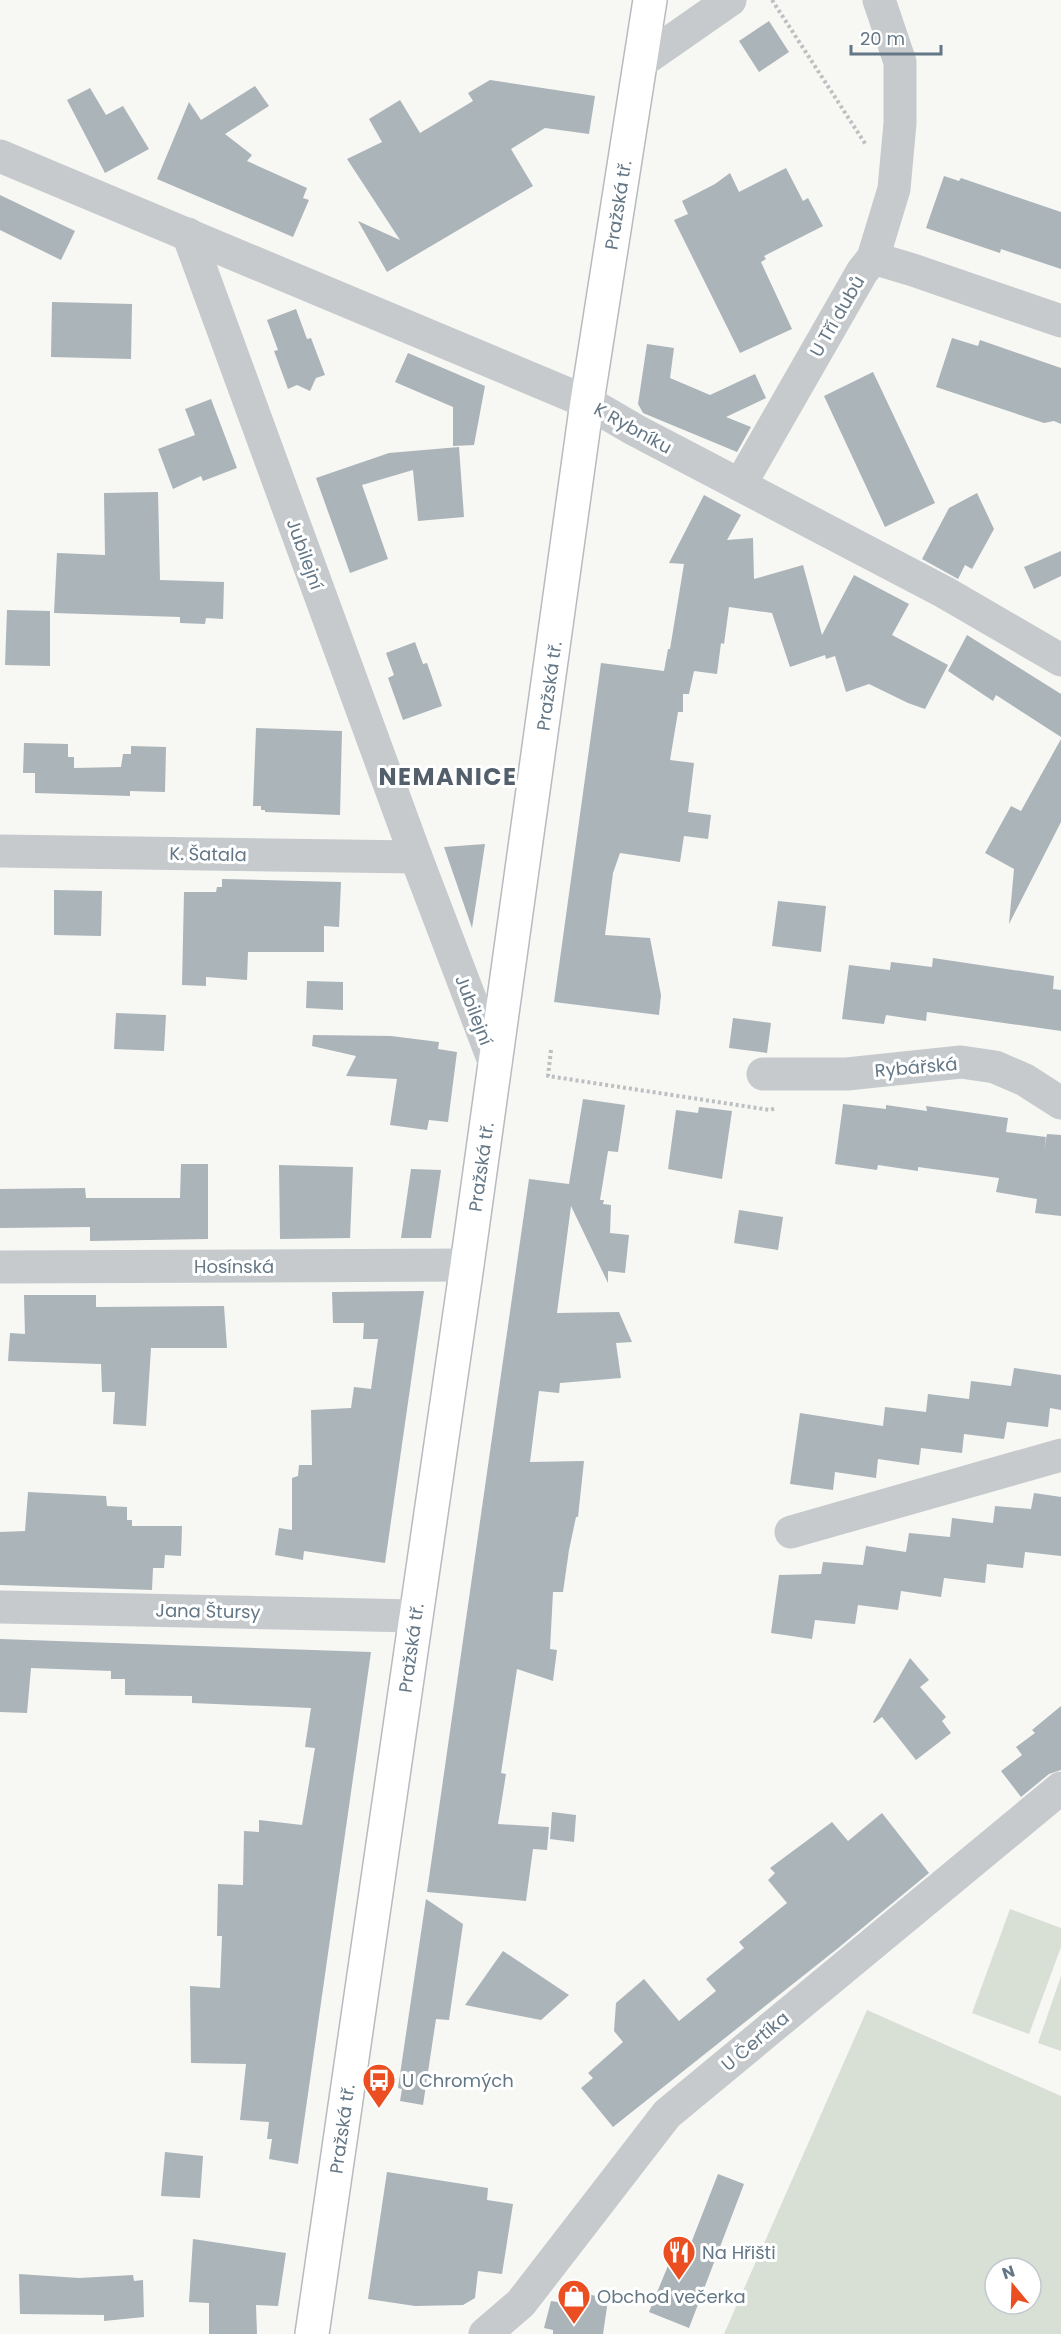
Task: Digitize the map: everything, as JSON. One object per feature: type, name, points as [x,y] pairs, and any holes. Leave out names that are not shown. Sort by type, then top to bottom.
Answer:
[{"type":"main road","name":"Pražská tř.","points":[[312,2334],[467,1265],[587,402],[650,0]]},
{"type":"street","points":[[641,62],[729,0]]},
{"type":"street","points":[[873,258],[894,189],[900,123],[900,62],[879,0]]},
{"type":"street","points":[[0,156],[188,234]]},
{"type":"street","name":"K Rybníku","points":[[188,234],[587,402],[635,430],[944,592],[1061,660]]},
{"type":"street","name":"Jubilejní","points":[[188,234],[416,857],[495,1064]]},
{"type":"street","name":"U Tří dubů","points":[[740,485],[862,272],[873,258],[1061,321]]},
{"type":"street","name":"K. Šatala","points":[[0,851],[416,857]]},
{"type":"street","name":"Rybářská","points":[[762,1074],[847,1074],[962,1062],[995,1068],[1025,1080],[1061,1103]]},
{"type":"street","name":"Hosínská","points":[[0,1268],[467,1265]]},
{"type":"street","points":[[790,1532],[1061,1455]]},
{"type":"street","name":"Jana Štursy","points":[[0,1607],[415,1616]]},
{"type":"street","name":"U Čertíka","points":[[490,2333],[521,2303],[667,2115],[1059,1795]]},
{"type":"path","points":[[772,0],[868,149]]},
{"type":"path","points":[[551,1050],[548,1076],[770,1110],[780,1106]]},
{"type":"shaded area","points":[[1010,1909],[1061,1928],[1061,1947],[1029,2034],[972,2013]]},
{"type":"shaded area","points":[[1061,1976],[1061,2051],[1038,2043]]},
{"type":"shaded area","points":[[867,2010],[1061,2096],[1061,2334],[724,2334]]},
{"type":"building","points":[[769,21],[789,52],[759,72],[739,41]]},
{"type":"building","points":[[490,80],[595,96],[589,134],[545,128],[511,149],[533,186],[387,272],[358,221],[400,240],[347,159],[382,142],[369,119],[400,100],[420,133],[473,101],[468,93]]},
{"type":"building","points":[[255,86],[269,106],[225,134],[252,155],[247,161],[307,188],[303,198],[309,200],[293,237],[157,179],[189,102],[201,120]]},
{"type":"building","points":[[90,88],[106,115],[123,106],[149,149],[105,173],[67,100]]},
{"type":"building","points":[[786,168],[803,201],[808,198],[823,226],[764,256],[766,259],[761,262],[792,329],[740,353],[674,220],[688,214],[682,201],[715,184],[730,173],[739,192]]},
{"type":"building","points":[[944,176],[959,181],[961,178],[1061,212],[1061,269],[1001,249],[1000,253],[926,228]]},
{"type":"building","points":[[0,195],[75,231],[61,260],[0,230]]},
{"type":"building","points":[[52,302],[132,304],[131,359],[51,357]]},
{"type":"building","points":[[296,309],[307,339],[311,338],[325,375],[316,378],[310,391],[297,385],[288,389],[274,351],[278,350],[267,320]]},
{"type":"building","points":[[952,338],[978,346],[980,340],[1061,368],[1061,424],[1054,421],[1044,423],[936,387]]},
{"type":"building","points":[[647,344],[674,348],[670,378],[710,395],[755,374],[766,398],[726,417],[751,427],[737,452],[643,413],[638,404]]},
{"type":"building","points":[[408,353],[485,386],[474,445],[453,446],[453,407],[395,382]]},
{"type":"building","points":[[873,372],[935,503],[885,527],[824,396]]},
{"type":"building","points":[[211,399],[237,468],[203,481],[201,476],[173,489],[158,449],[195,435],[185,409]]},
{"type":"building","points":[[459,447],[464,517],[418,521],[413,470],[362,485],[388,559],[350,573],[316,478],[389,453]]},
{"type":"building","points":[[158,492],[160,580],[224,582],[223,619],[206,618],[205,624],[180,623],[180,617],[54,613],[57,553],[105,555],[104,493]]},
{"type":"building","points":[[977,493],[994,529],[972,569],[965,565],[958,579],[922,559],[949,508]]},
{"type":"building","points":[[704,495],[741,515],[727,540],[753,538],[754,579],[803,565],[822,635],[854,575],[909,604],[892,635],[948,665],[925,709],[869,684],[846,692],[835,656],[826,659],[825,655],[790,667],[772,613],[729,607],[717,674],[694,671],[689,694],[683,694],[683,712],[678,712],[670,760],[694,763],[688,812],[711,815],[708,839],[684,836],[680,862],[620,853],[613,873],[605,935],[650,938],[661,995],[659,1015],[554,1002],[601,663],[664,671],[668,649],[670,649],[684,564],[669,563]]},
{"type":"building","points":[[1061,551],[1061,576],[1034,589],[1024,567]]},
{"type":"building","points":[[7,610],[50,611],[50,666],[5,665]]},
{"type":"building","points":[[967,635],[1061,694],[1061,737],[996,695],[993,701],[948,671]]},
{"type":"building","points":[[415,642],[423,664],[427,663],[442,706],[403,720],[388,678],[394,675],[386,653]]},
{"type":"building","points":[[256,728],[342,731],[340,815],[265,812],[261,810],[261,806],[253,806]]},
{"type":"building","points":[[1061,739],[1061,822],[1009,924],[1014,869],[985,853],[1011,806],[1021,811]]},
{"type":"building","points":[[24,743],[68,744],[68,757],[74,757],[74,768],[121,767],[123,754],[131,754],[131,746],[166,747],[165,792],[130,791],[130,796],[35,793],[35,773],[23,773]]},
{"type":"building","points":[[485,844],[480,877],[472,928],[444,847]]},
{"type":"building","points":[[222,879],[341,882],[339,927],[324,926],[324,952],[248,952],[247,980],[206,977],[206,986],[182,985],[184,892],[216,892],[217,887],[222,887]]},
{"type":"building","points":[[54,890],[102,891],[101,936],[54,935]]},
{"type":"building","points":[[778,901],[826,906],[821,952],[772,946]]},
{"type":"building","points":[[933,958],[1054,976],[1053,989],[1061,990],[1061,1031],[927,1012],[926,1021],[886,1015],[884,1024],[842,1019],[849,965],[890,970],[891,962],[932,967]]},
{"type":"building","points":[[307,981],[343,982],[343,1010],[306,1008]]},
{"type":"building","points":[[116,1013],[166,1015],[164,1051],[114,1049]]},
{"type":"building","points":[[733,1018],[771,1023],[767,1053],[729,1048]]},
{"type":"building","points":[[313,1035],[391,1036],[439,1042],[438,1049],[457,1052],[448,1122],[429,1120],[427,1130],[390,1125],[397,1079],[346,1076],[356,1056],[312,1046]]},
{"type":"building","points":[[583,1099],[625,1105],[618,1152],[608,1151],[600,1200],[604,1200],[603,1204],[611,1205],[610,1233],[629,1235],[625,1273],[608,1271],[608,1283],[571,1206],[557,1313],[619,1312],[632,1342],[616,1343],[621,1378],[560,1383],[559,1393],[539,1391],[530,1462],[584,1461],[578,1517],[576,1517],[569,1550],[563,1592],[553,1592],[550,1649],[557,1650],[553,1681],[517,1669],[501,1773],[506,1774],[498,1824],[549,1827],[547,1850],[533,1849],[526,1901],[427,1892],[529,1179],[569,1184]]},
{"type":"building","points":[[843,1104],[886,1109],[886,1105],[927,1111],[926,1106],[1008,1118],[1006,1132],[1046,1137],[1044,1151],[1047,1134],[1061,1135],[1061,1216],[1035,1213],[1037,1199],[996,1192],[999,1178],[918,1167],[918,1171],[878,1165],[877,1170],[835,1164]]},
{"type":"building","points":[[699,1107],[732,1111],[722,1179],[668,1169],[676,1110],[698,1113]]},
{"type":"building","points":[[181,1164],[208,1164],[208,1239],[90,1241],[90,1227],[0,1228],[0,1189],[85,1188],[86,1198],[180,1198]]},
{"type":"building","points":[[279,1165],[353,1167],[350,1238],[280,1239]]},
{"type":"building","points":[[411,1169],[441,1170],[431,1238],[401,1238]]},
{"type":"building","points":[[739,1210],[783,1217],[778,1250],[734,1243]]},
{"type":"building","points":[[424,1291],[385,1563],[304,1551],[303,1560],[275,1555],[279,1528],[292,1530],[292,1478],[298,1476],[299,1465],[312,1465],[311,1410],[351,1408],[354,1387],[371,1389],[378,1339],[363,1339],[364,1323],[333,1323],[332,1292]]},
{"type":"building","points":[[24,1295],[96,1295],[96,1307],[224,1306],[227,1348],[151,1348],[146,1426],[113,1424],[115,1392],[102,1392],[101,1364],[8,1361],[10,1333],[25,1334]]},
{"type":"building","points":[[1014,1368],[1061,1375],[1061,1410],[1050,1408],[1048,1427],[1007,1422],[1004,1439],[964,1434],[962,1453],[921,1448],[919,1465],[878,1459],[876,1478],[835,1472],[833,1490],[790,1484],[800,1413],[883,1426],[885,1407],[926,1412],[928,1394],[969,1399],[971,1381],[1011,1386]]},
{"type":"building","points":[[28,1492],[106,1496],[107,1506],[127,1507],[127,1520],[132,1520],[132,1526],[182,1526],[181,1556],[165,1555],[164,1568],[153,1568],[152,1590],[0,1585],[0,1532],[25,1531]]},
{"type":"building","points":[[1034,1493],[1061,1497],[1061,1556],[1025,1552],[1023,1568],[987,1564],[985,1583],[944,1578],[941,1597],[901,1591],[898,1610],[858,1605],[855,1624],[815,1620],[812,1639],[771,1633],[779,1575],[821,1574],[823,1562],[863,1565],[866,1546],[906,1552],[909,1533],[950,1537],[952,1518],[993,1523],[995,1506],[1031,1509]]},
{"type":"building","points":[[0,1639],[371,1652],[298,2164],[269,2159],[272,2139],[267,2139],[269,2122],[240,2120],[246,2064],[191,2063],[190,1986],[220,1988],[222,1936],[217,1936],[218,1884],[243,1885],[244,1831],[259,1832],[259,1820],[302,1825],[315,1748],[305,1747],[311,1708],[192,1703],[192,1696],[125,1695],[125,1679],[111,1679],[111,1671],[31,1668],[27,1713],[0,1712]]},
{"type":"building","points":[[910,1658],[929,1680],[920,1687],[946,1717],[942,1721],[951,1733],[916,1760],[882,1717],[873,1722]]},
{"type":"building","points":[[1061,1706],[1061,1770],[1049,1774],[1021,1797],[1001,1771],[1022,1755],[1016,1747],[1035,1733],[1032,1730]]},
{"type":"building","points":[[552,1812],[576,1815],[574,1842],[550,1839]]},
{"type":"building","points":[[882,1813],[929,1873],[613,2127],[581,2088],[593,2078],[588,2073],[623,2042],[614,2031],[616,2003],[644,1979],[679,2021],[716,1991],[706,1979],[744,1948],[739,1942],[787,1903],[768,1880],[775,1873],[770,1868],[832,1822],[848,1841]]},
{"type":"building","points":[[426,1899],[463,1924],[449,2020],[436,2019],[423,2105],[400,2101],[402,2089],[398,2088]]},
{"type":"building","points":[[503,1951],[569,1995],[541,2020],[465,2005]]},
{"type":"building","points":[[165,2152],[203,2156],[200,2198],[161,2196]]},
{"type":"building","points":[[387,2172],[488,2188],[487,2200],[513,2204],[502,2274],[478,2271],[475,2298],[463,2305],[415,2306],[368,2299]]},
{"type":"building","points":[[718,2174],[744,2184],[689,2328],[649,2312],[674,2251],[686,2256]]},
{"type":"building","points":[[193,2239],[286,2253],[278,2306],[256,2305],[257,2334],[209,2334],[209,2303],[189,2302]]},
{"type":"building","points":[[19,2274],[79,2278],[133,2275],[134,2281],[143,2280],[144,2317],[104,2321],[104,2315],[20,2314]]},
{"type":"building","points":[[562,2284],[588,2288],[586,2294],[608,2300],[603,2334],[553,2334],[553,2330],[544,2328],[551,2301],[558,2302]]},
{"type":"place","name":"U Chromých","points":[[379,2109]]},
{"type":"place","name":"Na Hřišti","points":[[679,2281]]},
{"type":"place","name":"Obchod večerka","points":[[574,2325]]},
{"type":"district","name":"NEMANICE","points":[[448,776]]}]
